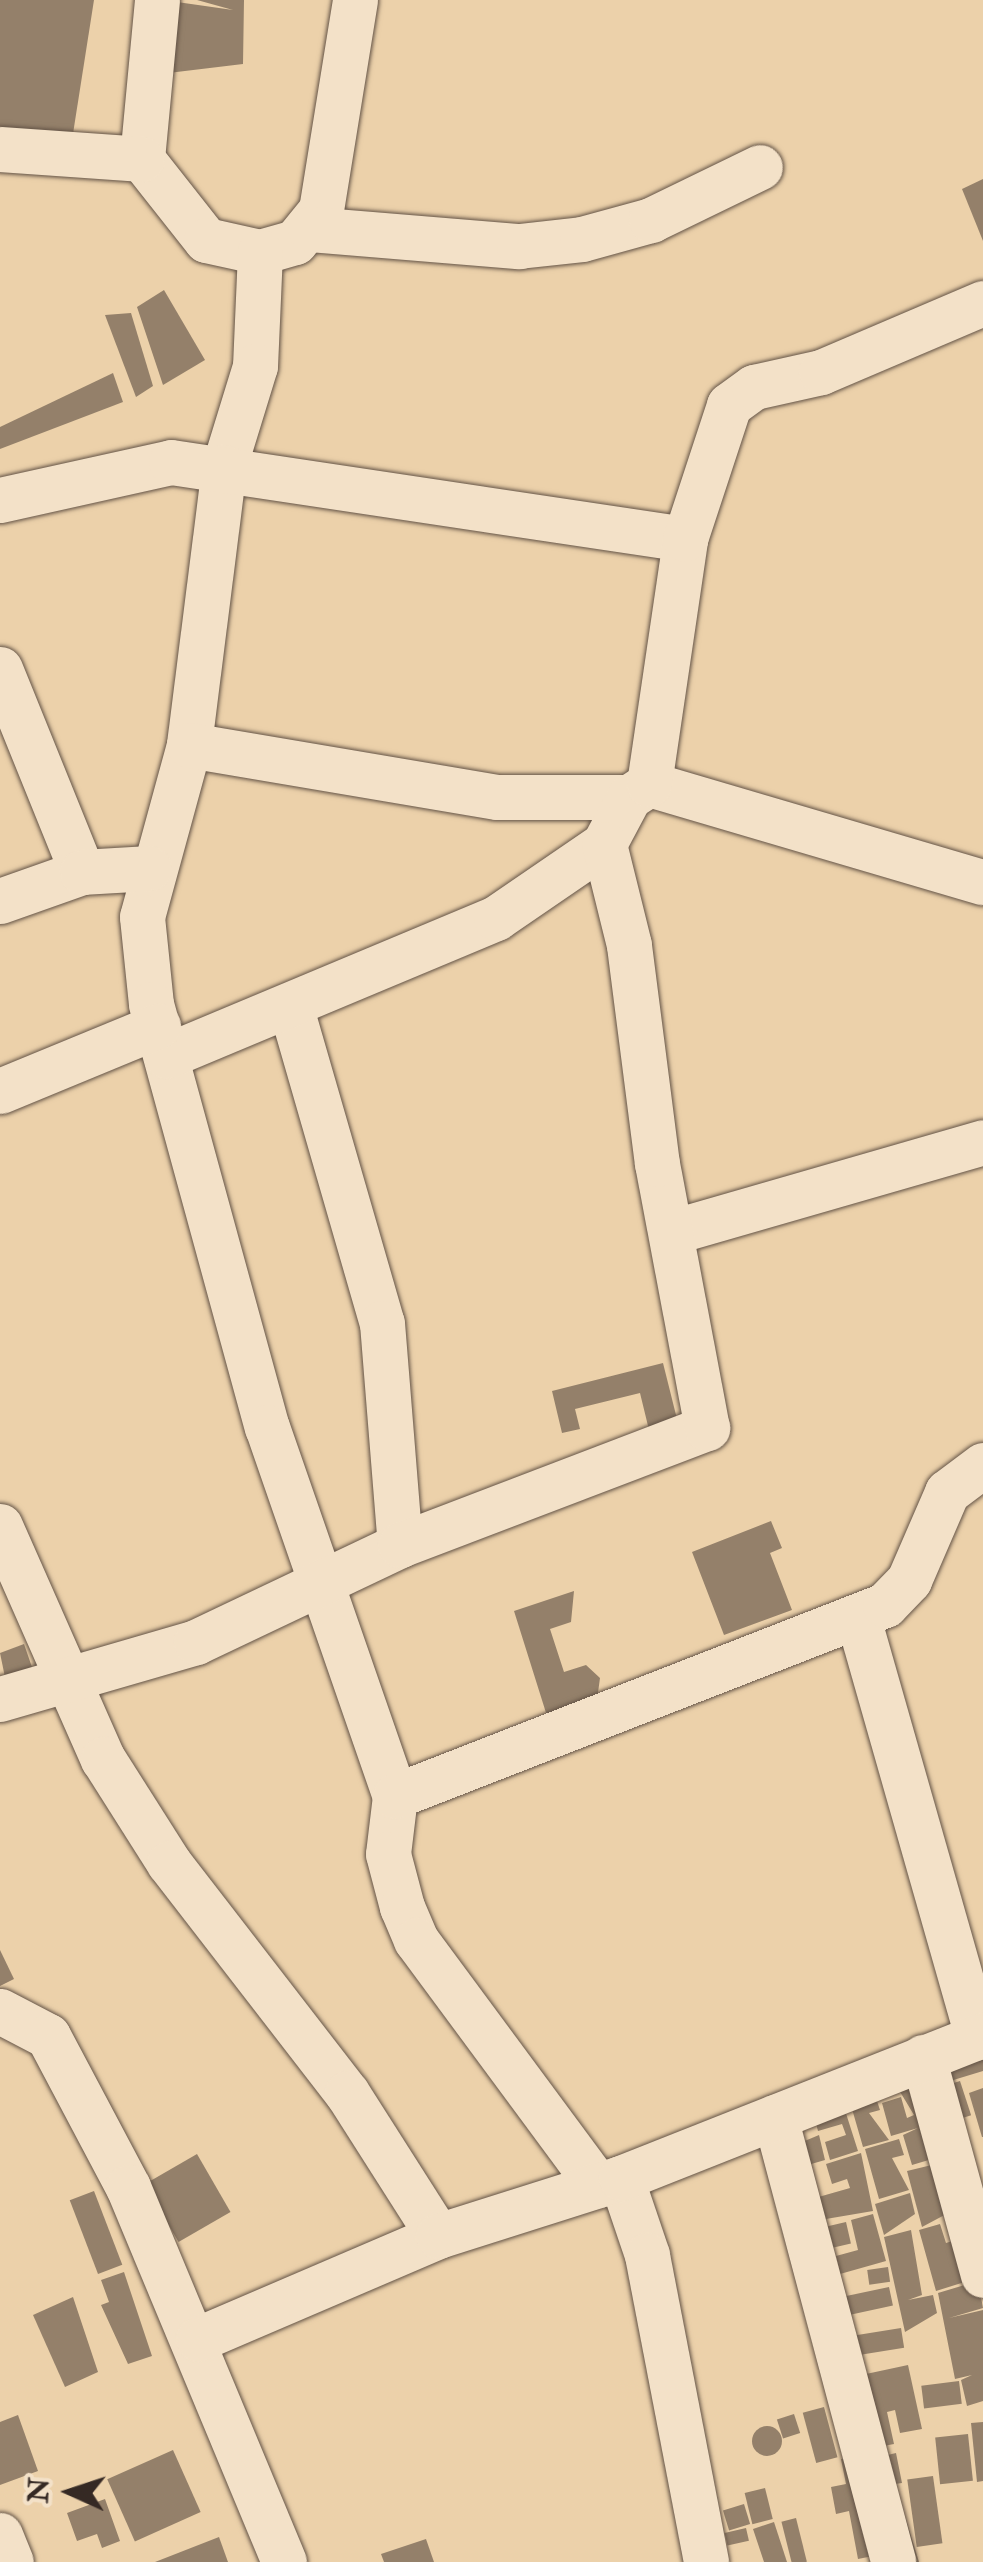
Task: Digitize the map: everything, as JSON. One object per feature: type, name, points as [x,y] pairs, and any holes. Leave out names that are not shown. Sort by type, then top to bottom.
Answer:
[{"type":"street","points":[[157,0],[142,159],[206,240],[260,252],[310,229],[519,246],[582,239],[651,220],[760,168]]},
{"type":"street","points":[[310,229],[321,210],[355,0]]},
{"type":"street","points":[[0,148],[142,159]]},
{"type":"street","points":[[260,252],[255,366],[224,467],[189,745],[150,868],[142,917],[162,1041],[319,1580],[394,1796],[391,1875],[416,1940],[609,2181],[647,2255],[706,2562]]},
{"type":"street","points":[[0,1090],[290,1005],[496,918],[604,844],[639,790],[685,539],[718,425],[743,393],[886,347],[983,302]]},
{"type":"street","points":[[0,500],[152,462],[224,467],[685,539]]},
{"type":"street","points":[[0,668],[82,872]]},
{"type":"street","points":[[189,745],[497,798],[639,790],[983,882]]},
{"type":"street","points":[[0,1699],[68,1686],[196,1642],[319,1580],[400,1545],[707,1428],[672,1232],[629,946],[604,844]]},
{"type":"street","points":[[0,901],[82,872],[150,868]]},
{"type":"street","points":[[290,1005],[382,1323],[400,1545]]},
{"type":"street","points":[[672,1232],[983,1142]]},
{"type":"street","points":[[394,1796],[858,1618],[909,1580],[947,1492],[983,1465]]},
{"type":"street","points":[[0,1526],[68,1686],[169,1863],[346,2093],[438,2236]]},
{"type":"street","points":[[198,2339],[438,2236],[609,2181],[980,2036],[858,1618]]},
{"type":"street","points":[[0,2011],[48,2036],[198,2339],[284,2562]]},
{"type":"street","points":[[923,2057],[983,2276]]},
{"type":"street","points":[[775,2117],[892,2562]]},
{"type":"street","points":[[0,2535],[11,2562]]},
{"type":"building","points":[[0,0],[94,0],[72,140],[0,129]]},
{"type":"building","points":[[197,0],[244,0],[243,64],[160,74],[170,1],[233,10]]},
{"type":"building","points":[[983,179],[983,241],[962,189]]},
{"type":"building","points":[[164,290],[205,360],[163,385],[137,307]]},
{"type":"building","points":[[131,313],[153,386],[136,397],[105,315]]},
{"type":"building","points":[[113,373],[123,402],[0,449],[0,427]]},
{"type":"building","points":[[663,1363],[678,1423],[649,1430],[640,1393],[575,1409],[580,1429],[562,1433],[552,1391]]},
{"type":"building","points":[[771,1521],[782,1548],[770,1553],[792,1610],[724,1635],[692,1552]]},
{"type":"building","points":[[574,1591],[571,1622],[550,1629],[564,1672],[586,1665],[600,1678],[597,1700],[547,1716],[514,1611]]},
{"type":"building","points":[[24,1644],[35,1676],[7,1687],[0,1653]]},
{"type":"building","points":[[0,1950],[14,1979],[0,1986]]},
{"type":"building","points":[[983,2046],[983,2071],[937,2085],[929,2058]]},
{"type":"building","points":[[918,2078],[932,2159],[912,2165],[903,2135],[918,2128],[891,2136],[882,2103],[901,2097],[907,2118],[914,2115],[896,2085]]},
{"type":"building","points":[[960,2081],[971,2115],[950,2122],[939,2088]]},
{"type":"building","points":[[983,2088],[983,2137],[982,2137],[969,2093]]},
{"type":"building","points":[[875,2095],[880,2110],[869,2113],[889,2140],[863,2147],[850,2102]]},
{"type":"building","points":[[843,2104],[858,2151],[830,2160],[825,2142],[846,2135],[842,2124],[818,2131],[813,2113]]},
{"type":"building","points":[[819,2135],[825,2160],[794,2169],[788,2148]]},
{"type":"building","points":[[899,2139],[904,2155],[892,2158],[909,2190],[879,2199],[865,2149]]},
{"type":"building","points":[[861,2153],[873,2211],[820,2220],[815,2198],[850,2188],[847,2179],[832,2184],[826,2164]]},
{"type":"building","points":[[197,2154],[230,2212],[179,2242],[145,2184]]},
{"type":"building","points":[[940,2163],[952,2211],[922,2227],[907,2171]]},
{"type":"building","points":[[94,2191],[122,2265],[98,2274],[70,2200]]},
{"type":"building","points":[[910,2193],[915,2214],[884,2235],[875,2204]]},
{"type":"building","points":[[873,2214],[886,2261],[840,2274],[836,2256],[858,2250],[851,2220]]},
{"type":"building","points":[[846,2222],[851,2243],[830,2248],[825,2227]]},
{"type":"building","points":[[940,2224],[946,2243],[959,2239],[971,2280],[936,2291],[919,2230]]},
{"type":"building","points":[[911,2230],[922,2295],[908,2300],[933,2295],[937,2313],[905,2332],[884,2237]]},
{"type":"building","points":[[888,2267],[890,2282],[869,2285],[867,2270]]},
{"type":"building","points":[[124,2272],[152,2356],[128,2364],[101,2305],[109,2302],[101,2280]]},
{"type":"building","points":[[978,2281],[983,2308],[949,2318],[983,2310],[983,2401],[967,2406],[961,2380],[972,2375],[955,2379],[938,2293]]},
{"type":"building","points":[[889,2287],[893,2306],[848,2315],[844,2297]]},
{"type":"building","points":[[73,2297],[98,2372],[65,2387],[33,2315]]},
{"type":"building","points":[[901,2328],[904,2348],[853,2356],[850,2336]]},
{"type":"building","points":[[908,2365],[922,2429],[900,2433],[895,2410],[887,2412],[894,2444],[868,2449],[852,2377]]},
{"type":"building","points":[[959,2381],[962,2404],[924,2408],[921,2386]]},
{"type":"building","points":[[824,2407],[837,2457],[816,2463],[803,2413]]},
{"type":"building","points":[[794,2414],[800,2433],[783,2439],[777,2420]]},
{"type":"building","points":[[18,2415],[38,2471],[0,2485],[0,2422]]},
{"type":"building","points":[[983,2422],[983,2481],[977,2482],[971,2423]]},
{"type":"building","points":[[767,2426],[778,2430],[782,2441],[778,2452],[767,2456],[756,2452],[752,2441],[756,2430]]},
{"type":"building","points":[[968,2434],[973,2481],[940,2484],[935,2437]]},
{"type":"building","points":[[173,2450],[201,2512],[135,2541],[107,2479]]},
{"type":"building","points":[[896,2453],[902,2483],[895,2484],[919,2562],[898,2562],[875,2458]]},
{"type":"building","points":[[855,2457],[873,2556],[858,2559],[849,2511],[836,2514],[831,2487],[846,2484],[841,2459]]},
{"type":"building","points":[[933,2476],[942,2543],[917,2547],[907,2480]]},
{"type":"building","points":[[765,2488],[773,2519],[752,2524],[745,2493]]},
{"type":"building","points":[[105,2499],[120,2541],[102,2548],[97,2534],[77,2541],[67,2513]]},
{"type":"building","points":[[744,2504],[750,2524],[729,2531],[723,2510]]},
{"type":"building","points":[[796,2518],[807,2562],[792,2562],[781,2522]]},
{"type":"building","points":[[774,2522],[787,2562],[764,2562],[753,2529]]},
{"type":"building","points":[[746,2528],[749,2541],[727,2546],[725,2533]]},
{"type":"building","points":[[219,2537],[228,2562],[155,2562]]},
{"type":"building","points":[[426,2539],[434,2562],[384,2562],[381,2554]]}]
